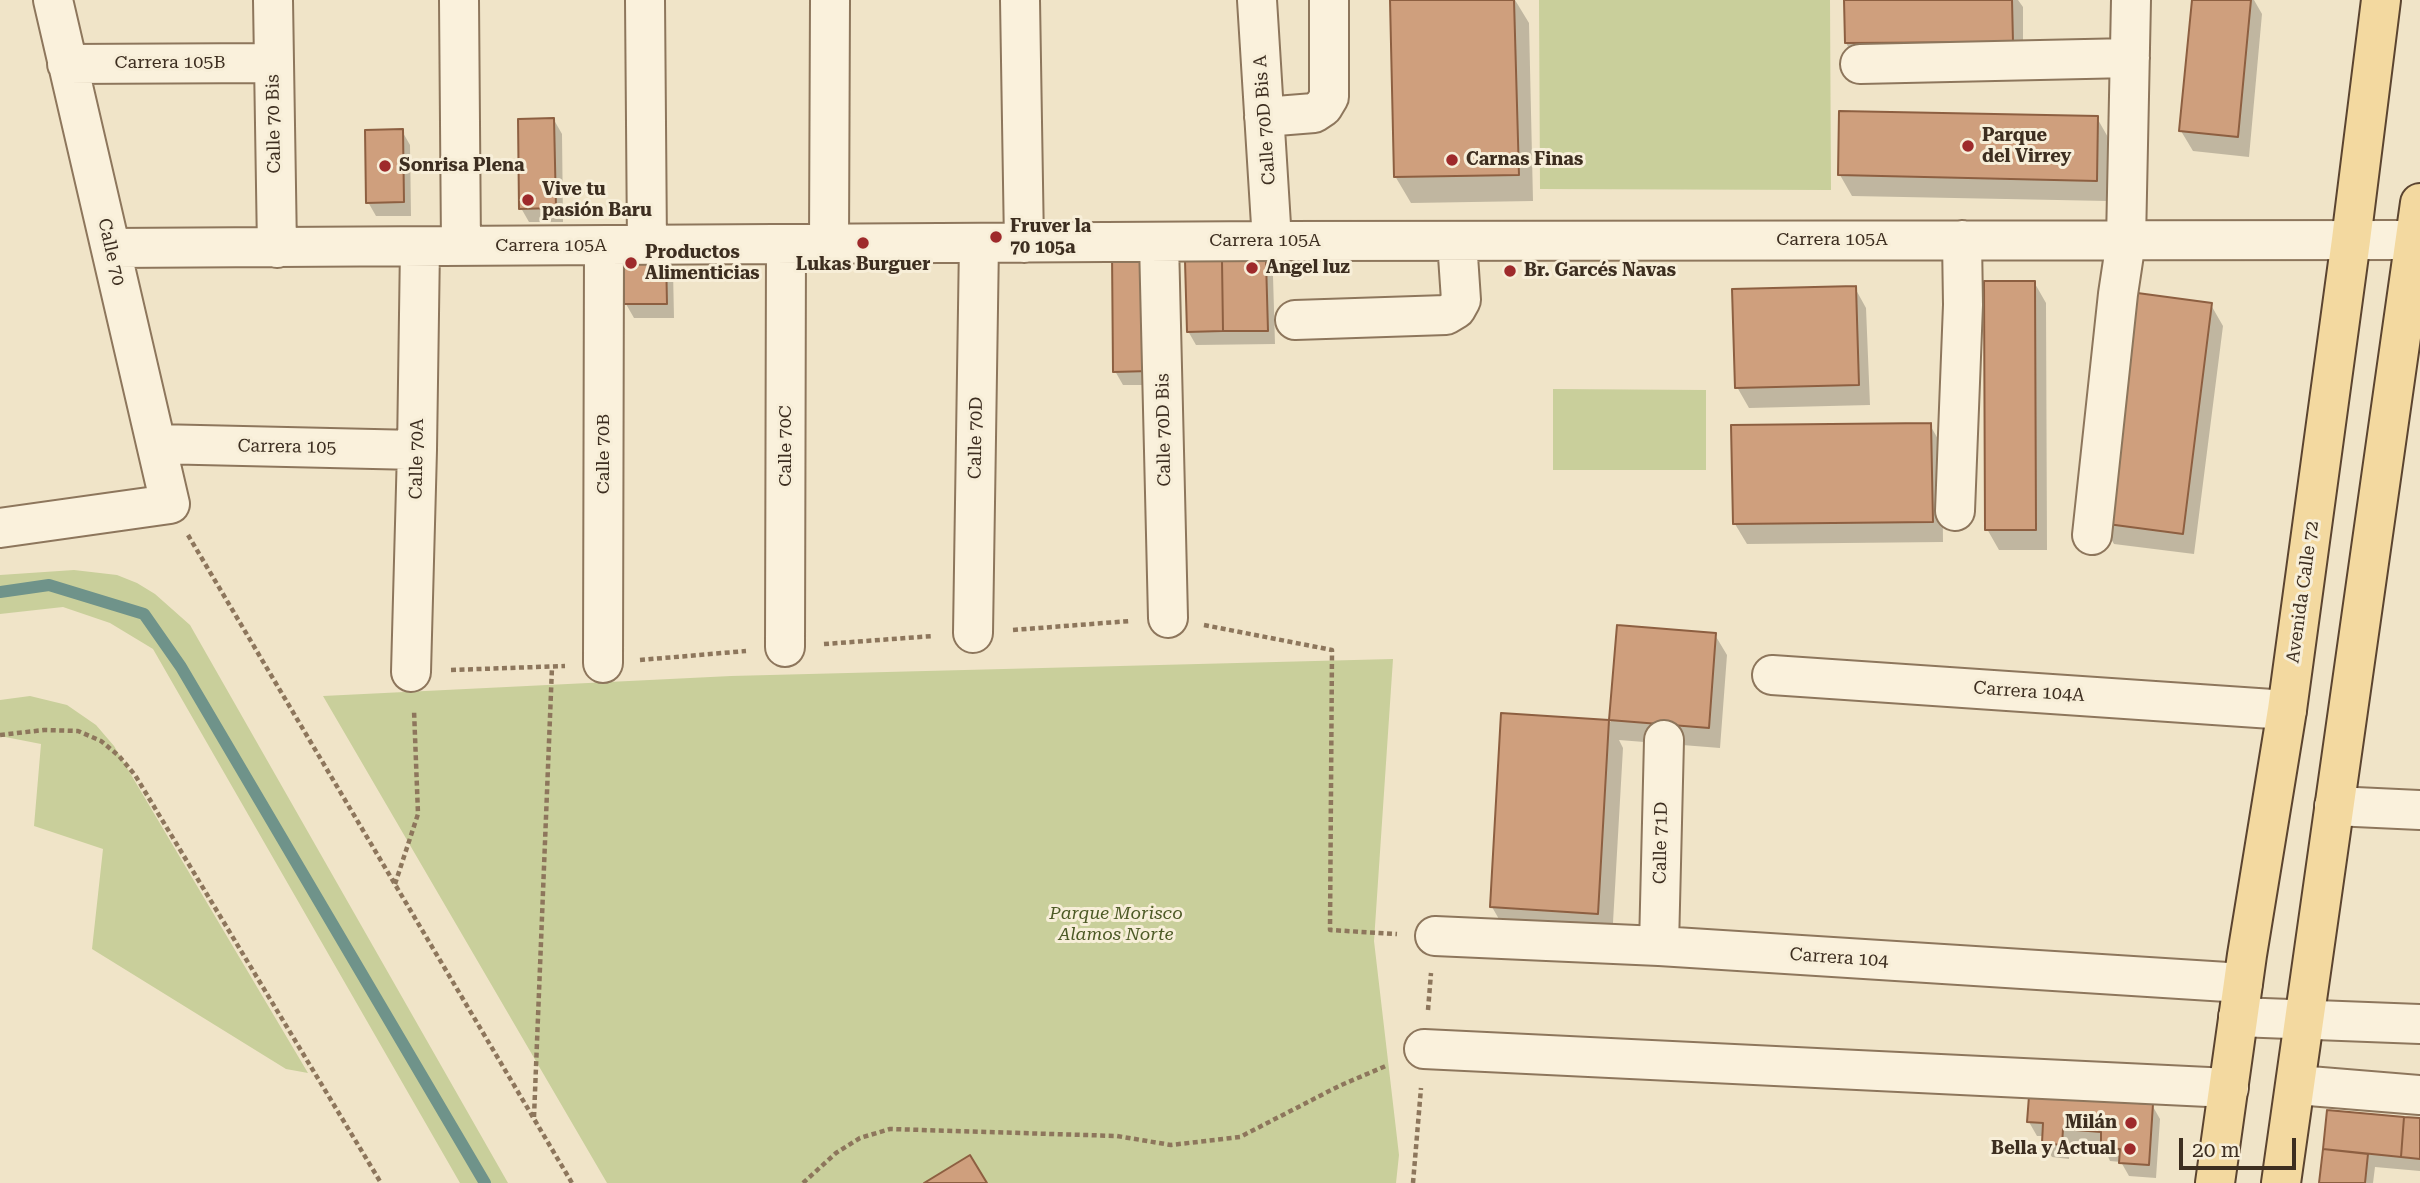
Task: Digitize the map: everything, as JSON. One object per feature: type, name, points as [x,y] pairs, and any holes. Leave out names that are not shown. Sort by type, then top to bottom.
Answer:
[{"type":"main road","name":"Avenida Calle 72","points":[[2215,1183],[2287,710],[2381,0]]},
{"type":"main road","points":[[2281,1183],[2418,228]]},
{"type":"street","name":"Calle 70","points":[[53,0],[170,504]]},
{"type":"street","name":"Calle 70 Bis","points":[[273,0],[277,248]]},
{"type":"street","points":[[459,0],[460,246]]},
{"type":"street","points":[[645,0],[647,245]]},
{"type":"street","points":[[829,244],[830,0]]},
{"type":"street","points":[[1020,0],[1024,243]]},
{"type":"street","name":"Calle 70D Bis A","points":[[1257,0],[1272,241]]},
{"type":"street","points":[[1264,117],[1314,113],[1323,107],[1329,97],[1329,0]]},
{"type":"street","points":[[2092,535],[2126,240],[2131,0]]},
{"type":"street","points":[[1860,64],[2130,58]]},
{"type":"street","name":"Carrera 105B","points":[[67,64],[273,63]]},
{"type":"street","name":"Carrera 105A","points":[[111,248],[1272,241],[2351,240],[2418,228]]},
{"type":"street","points":[[1955,511],[1963,305],[1962,240]]},
{"type":"street","points":[[1295,320],[1446,315],[1456,309],[1461,300],[1457,241]]},
{"type":"street","name":"Calle 70D Bis","points":[[1159,242],[1168,618]]},
{"type":"street","name":"Calle 70D","points":[[973,633],[979,243]]},
{"type":"street","name":"Calle 70C","points":[[785,647],[786,244]]},
{"type":"street","name":"Calle 70B","points":[[603,663],[604,246]]},
{"type":"street","name":"Calle 70A","points":[[411,672],[420,247]]},
{"type":"street","name":"Carrera 105","points":[[156,444],[417,450]]},
{"type":"street","points":[[0,528],[170,504]]},
{"type":"street","name":"Carrera 104A","points":[[1772,675],[2287,710]]},
{"type":"street","name":"Calle 71D","points":[[1659,946],[1664,740]]},
{"type":"street","points":[[2334,806],[2420,810]]},
{"type":"street","name":"Carrera 104","points":[[1435,936],[1659,946],[2241,1000],[2304,1020],[2420,1024]]},
{"type":"street","points":[[1424,1049],[2229,1088]]},
{"type":"street","points":[[2297,1086],[2420,1095]]},
{"type":"path","points":[[170,504],[572,1183]]},
{"type":"path","points":[[394,884],[418,814],[411,672],[552,667],[1168,618],[1332,650],[1330,930],[1435,936]]},
{"type":"path","points":[[534,1119],[552,667]]},
{"type":"path","points":[[0,735],[44,730],[78,731],[101,741],[119,756],[135,775],[381,1183]]},
{"type":"path","points":[[803,1183],[836,1153],[860,1138],[890,1129],[1118,1136],[1171,1145],[1240,1137],[1339,1086],[1424,1049]]},
{"type":"green space","points":[[1539,0],[1830,0],[1831,190],[1540,189]]},
{"type":"green space","points":[[1553,389],[1706,390],[1706,470],[1553,470]]},
{"type":"green space","points":[[74,570],[117,575],[137,583],[155,594],[190,625],[508,1183],[460,1183],[153,649],[110,623],[63,607],[0,614],[0,575]]},
{"type":"green space","name":"Parque Morisco Alamos Norte","points":[[1393,659],[1374,941],[1399,1155],[1396,1183],[607,1183],[323,696],[731,676]]},
{"type":"green space","points":[[30,696],[67,705],[96,725],[114,746],[308,1073],[286,1069],[92,949],[103,849],[34,826],[41,744],[0,736],[0,700]]},
{"type":"building","points":[[1390,0],[1514,0],[1519,175],[1394,177]]},
{"type":"building","points":[[1844,0],[2012,0],[2013,42],[1845,43]]},
{"type":"building","points":[[2192,0],[2251,0],[2238,137],[2179,131]]},
{"type":"building","name":"Parque del Virrey","points":[[1839,111],[2098,116],[2097,181],[1838,175]]},
{"type":"building","points":[[554,118],[556,208],[519,209],[518,119]]},
{"type":"building","name":"Sonrisa Plena","points":[[403,129],[404,202],[366,203],[365,130]]},
{"type":"building","points":[[1112,252],[1149,252],[1150,371],[1113,372]]},
{"type":"building","points":[[624,254],[666,254],[667,304],[624,304]]},
{"type":"building","points":[[1266,260],[1268,331],[1223,331],[1222,261]]},
{"type":"building","points":[[1185,261],[1222,261],[1223,331],[1187,332]]},
{"type":"building","points":[[1984,281],[2035,281],[2036,530],[1985,530]]},
{"type":"building","points":[[1856,286],[1859,385],[1735,388],[1732,289]]},
{"type":"building","points":[[2130,292],[2212,303],[2183,534],[2100,523]]},
{"type":"building","points":[[1931,423],[1933,522],[1733,524],[1731,425]]},
{"type":"building","points":[[1617,625],[1716,633],[1709,728],[1609,720]]},
{"type":"building","points":[[1501,713],[1609,720],[1598,914],[1490,907]]},
{"type":"building","points":[[2029,1096],[2153,1104],[2149,1165],[2119,1163],[2120,1149],[2101,1148],[2101,1132],[2063,1129],[2062,1145],[2042,1143],[2043,1123],[2027,1122]]},
{"type":"building","points":[[2327,1110],[2404,1117],[2401,1157],[2323,1149]]},
{"type":"building","points":[[2404,1117],[2420,1118],[2420,1159],[2401,1157]]},
{"type":"building","points":[[2323,1149],[2368,1154],[2365,1183],[2319,1183]]},
{"type":"building","points":[[970,1155],[987,1183],[924,1183]]},
{"type":"waterway","points":[[0,592],[49,585],[144,614],[181,667],[485,1183]]},
{"type":"place","name":"Parque del Virrey","points":[[1968,146]]},
{"type":"place","name":"Carnas Finas","points":[[1452,160]]},
{"type":"place","name":"Sonrisa Plena","points":[[385,166]]},
{"type":"place","name":"Vive tu pasión Baru","points":[[528,200]]},
{"type":"place","name":"Fruver la 70 105a","points":[[996,237]]},
{"type":"place","name":"Lukas Burguer","points":[[863,243]]},
{"type":"place","name":"Productos Alimenticias","points":[[631,263]]},
{"type":"place","name":"Angel luz","points":[[1252,268]]},
{"type":"place","name":"Br. Garcés Navas","points":[[1510,271]]},
{"type":"place","name":"Milán","points":[[2131,1123]]},
{"type":"place","name":"Bella y Actual","points":[[2130,1149]]}]
